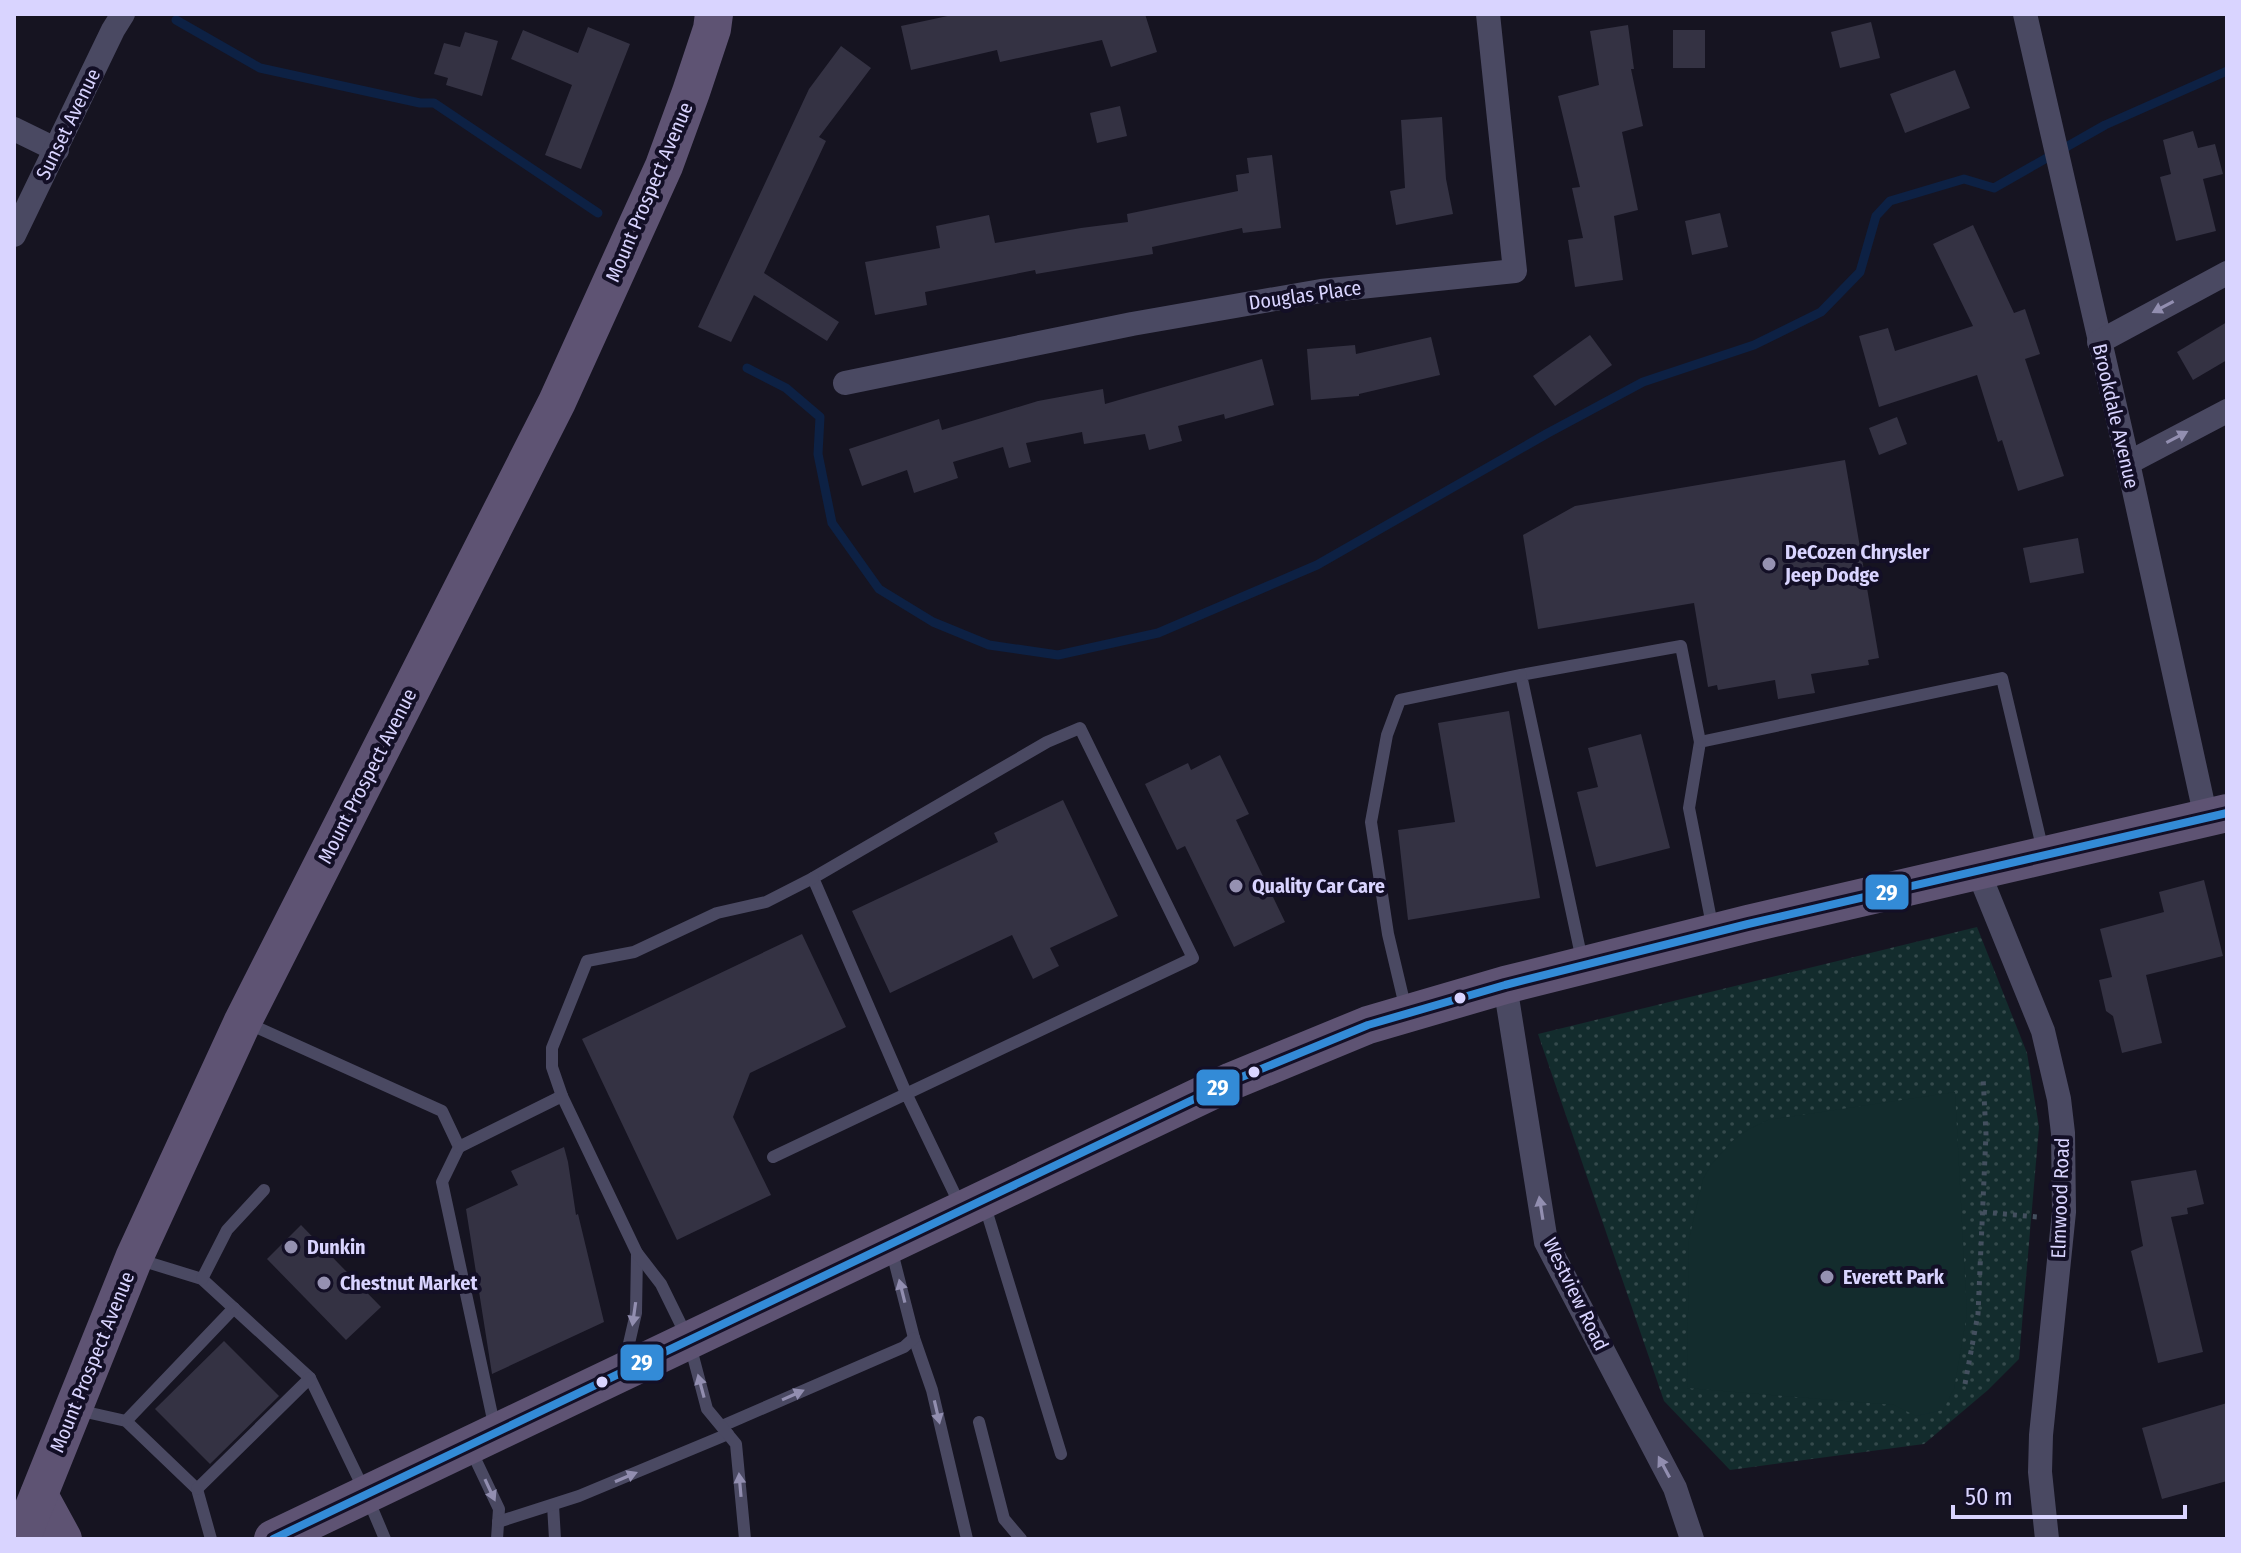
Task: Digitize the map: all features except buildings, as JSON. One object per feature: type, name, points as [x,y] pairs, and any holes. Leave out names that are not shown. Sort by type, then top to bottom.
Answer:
[{"type":"main road","name":"Mount Prospect Avenue","points":[[21,1539],[134,1258],[243,1021],[557,402],[664,166],[712,29],[714,14]]},
{"type":"main road","points":[[273,1539],[1232,1081],[1368,1025],[1505,985],[1714,933],[2217,815]]},
{"type":"main road","points":[[39,1495],[63,1539]]},
{"type":"street","name":"Sunset Avenue","points":[[14,235],[123,14]]},
{"type":"street","name":"Douglas Place","points":[[845,383],[1132,324],[1321,291],[1515,271],[1488,14]]},
{"type":"street","name":"Brookdale Avenue","points":[[2025,14],[2128,463],[2217,815]]},
{"type":"street","points":[[14,129],[57,150]]},
{"type":"street","points":[[2099,342],[2227,273]]},
{"type":"street","points":[[2128,463],[2227,411]]},
{"type":"street","name":"Elmwood Road","points":[[1978,871],[2043,1031],[2057,1087],[2063,1133],[2064,1212],[2041,1435],[2040,1472],[2047,1539]]},
{"type":"street","name":"Westview Road","points":[[1505,985],[1546,1242],[1675,1488],[1692,1539]]},
{"type":"lane","points":[[1407,1013],[1388,934],[1371,822],[1387,735],[1400,700],[1681,646],[1700,742],[1689,808],[1714,933]]},
{"type":"lane","points":[[1521,675],[1584,967]]},
{"type":"lane","points":[[1700,742],[2002,678],[2044,854]]},
{"type":"lane","points":[[745,1539],[736,1444],[707,1409],[689,1341],[661,1284],[637,1253],[562,1096],[552,1067],[552,1048],[587,961],[634,952],[717,913],[766,902],[1047,742],[1080,728],[1193,958],[773,1157]]},
{"type":"lane","points":[[813,878],[906,1093],[973,1205],[1061,1454]]},
{"type":"lane","points":[[243,1021],[442,1111],[459,1147]]},
{"type":"lane","points":[[497,1539],[499,1509],[482,1438],[442,1182],[459,1147],[562,1096]]},
{"type":"lane","points":[[202,1279],[227,1230],[264,1190]]},
{"type":"lane","points":[[890,1244],[914,1338],[932,1390],[967,1539]]},
{"type":"lane","points":[[622,1373],[636,1313],[637,1253]]},
{"type":"lane","points":[[134,1258],[202,1279],[310,1378],[385,1539]]},
{"type":"lane","points":[[126,1421],[234,1308]]},
{"type":"lane","points":[[498,1522],[579,1496],[904,1347],[914,1338]]},
{"type":"lane","points":[[197,1489],[310,1378]]},
{"type":"lane","points":[[74,1409],[126,1421],[197,1489],[211,1539]]},
{"type":"lane","points":[[979,1422],[1004,1519],[1021,1539]]},
{"type":"lane","points":[[553,1505],[555,1539]]},
{"type":"path","points":[[1965,1384],[1978,1314],[1986,1134],[1983,1076]]},
{"type":"path","points":[[1983,1212],[2037,1217]]},
{"type":"green space","points":[[1977,927],[2027,1053],[2039,1127],[2019,1359],[1988,1390],[1924,1444],[1730,1470],[1664,1401],[1538,1034]]},
{"type":"green space","name":"Everett Park","points":[[1955,1092],[1967,1314],[1954,1389],[1943,1410],[1916,1416],[1894,1405],[1687,1388],[1689,1239],[1703,1179],[1732,1141],[1768,1120]]},
{"type":"waterway","points":[[176,20],[260,68],[420,103],[434,103],[598,213]]},
{"type":"waterway","points":[[747,368],[786,388],[820,417],[818,454],[832,523],[879,589],[933,622],[989,645],[1058,655],[1158,633],[1317,565],[1643,382],[1754,345],[1821,312],[1860,272],[1876,216],[1890,201],[1964,179],[1994,188],[2105,125],[2227,71]]},
{"type":"transit line","name":"29","points":[[273,1539],[1232,1081],[1368,1025],[1505,985],[1748,924],[2227,813]]},
{"type":"place","name":"DeCozen Chrysler Jeep Dodge","points":[[1769,564]]},
{"type":"place","name":"Quality Car Care","points":[[1236,886]]},
{"type":"place","name":"Dunkin","points":[[291,1247]]},
{"type":"place","name":"Everett Park","points":[[1827,1277]]},
{"type":"place","name":"Chestnut Market","points":[[324,1283]]}]
